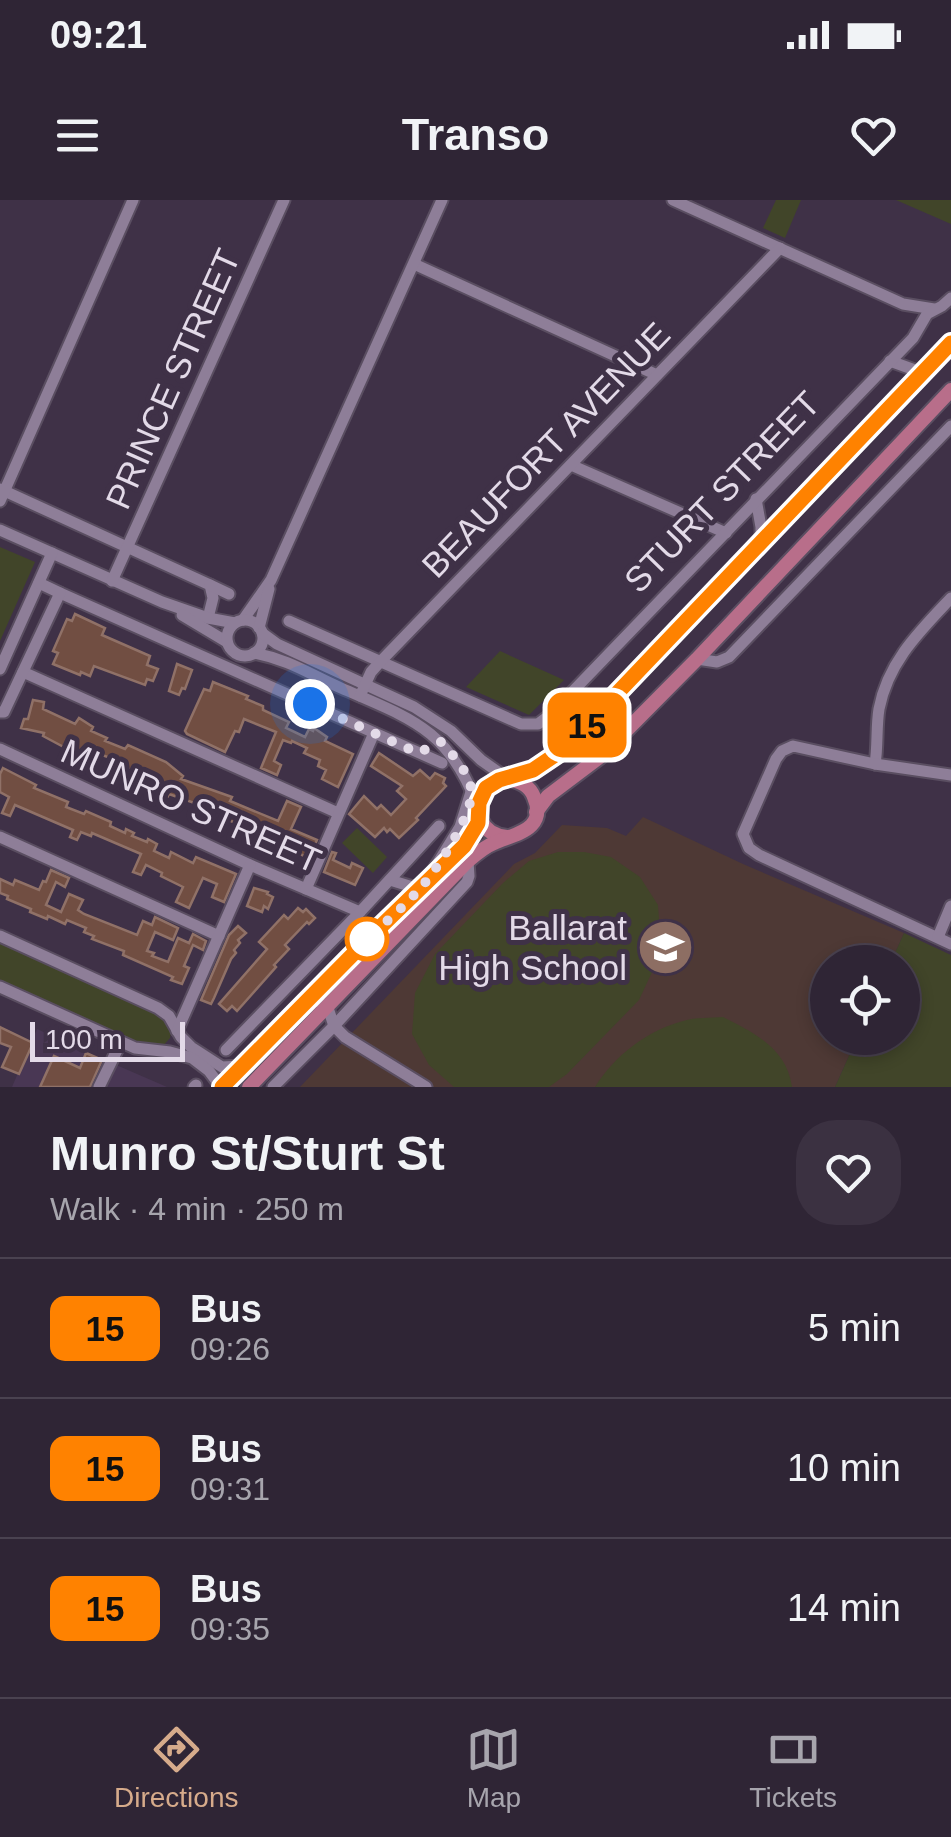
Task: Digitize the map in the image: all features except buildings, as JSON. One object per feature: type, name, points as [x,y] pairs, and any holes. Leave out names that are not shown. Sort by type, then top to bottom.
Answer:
[{"type":"main road","name":"STURT STREET","points":[[509,779],[533,770],[564,749],[951,342]]},
{"type":"main road","points":[[536,812],[548,796],[600,756],[697,659],[951,390]]},
{"type":"main road","points":[[222,1087],[464,846],[474,831],[486,788],[509,779],[531,791],[536,812],[526,830],[488,845],[468,861],[249,1087]]},
{"type":"main road","points":[[479,812],[491,833],[507,838]]},
{"type":"street","points":[[133,200],[1,494],[229,594]]},
{"type":"street","name":"PRINCE STREET","points":[[112,580],[284,200]]},
{"type":"street","points":[[254,653],[260,646],[271,580],[442,200]]},
{"type":"street","points":[[674,200],[903,304],[921,323]]},
{"type":"street","name":"BEAUFORT AVENUE","points":[[363,690],[380,662],[780,248]]},
{"type":"street","points":[[414,264],[657,375]]},
{"type":"street","name":"STURT STREET","points":[[380,662],[521,724],[532,725],[546,718],[915,335],[934,309],[951,298]]},
{"type":"street","points":[[903,304],[934,309]]},
{"type":"street","points":[[890,361],[923,372]]},
{"type":"street","points":[[697,659],[720,662],[729,656],[951,426]]},
{"type":"street","points":[[571,465],[726,532]]},
{"type":"street","points":[[756,499],[761,541]]},
{"type":"street","points":[[0,530],[162,602],[208,618],[252,622],[277,644],[363,690],[441,742],[471,788],[479,812]]},
{"type":"street","points":[[0,669],[52,554]]},
{"type":"street","points":[[227,642],[228,632],[271,580]]},
{"type":"street","points":[[39,583],[442,763]]},
{"type":"street","points":[[208,618],[213,598],[210,585]]},
{"type":"street","points":[[0,712],[4,712],[60,592]]},
{"type":"street","points":[[875,764],[878,712],[889,676],[912,640],[951,598]]},
{"type":"street","points":[[162,602],[227,642],[238,654],[278,657],[414,707],[442,724],[481,760],[509,779]]},
{"type":"street","points":[[289,621],[380,662]]},
{"type":"street","points":[[277,644],[297,630],[312,632]]},
{"type":"street","points":[[23,672],[338,814]]},
{"type":"street","points":[[306,889],[374,733]]},
{"type":"street","points":[[418,753],[441,742]]},
{"type":"street","points":[[951,772],[875,764],[797,746],[776,759],[744,834],[750,850],[762,857],[951,944]]},
{"type":"street","name":"MUNRO STREET","points":[[0,749],[360,912]]},
{"type":"street","points":[[390,880],[421,887],[460,827],[471,788]]},
{"type":"street","points":[[226,1050],[438,826]]},
{"type":"street","points":[[0,837],[218,936]]},
{"type":"street","points":[[273,1087],[467,882],[468,861]]},
{"type":"street","points":[[164,1052],[175,1040],[176,1028],[250,865]]},
{"type":"street","points":[[938,937],[951,906]]},
{"type":"street","points":[[0,936],[147,1002],[165,1012],[188,1045],[216,1064],[228,1068],[242,1066]]},
{"type":"street","points":[[0,987],[139,1050],[197,1060],[222,1087]]},
{"type":"street","points":[[313,996],[346,1037],[426,1087]]},
{"type":"street","points":[[258,1049],[261,1015]]},
{"type":"street","points":[[310,1024],[334,1026]]},
{"type":"street","points":[[99,1087],[121,1042]]},
{"type":"shaded area","name":"Ballarat High School","points":[[643,817],[904,933],[899,945],[810,945],[810,1055],[849,1055],[835,1087],[300,1087],[514,864],[535,853],[562,825],[607,828],[626,836]]},
{"type":"shaded area","points":[[37,1029],[91,1054],[167,1087],[12,1087]]},
{"type":"green space","points":[[776,200],[801,200],[785,238],[763,228]]},
{"type":"green space","points":[[896,200],[951,200],[951,224]]},
{"type":"green space","points":[[0,547],[35,562],[0,641]]},
{"type":"green space","points":[[500,651],[564,680],[529,715],[466,687]]},
{"type":"green space","points":[[357,828],[387,857],[373,873],[342,843]]},
{"type":"green space","points":[[558,852],[611,857],[640,877],[658,905],[660,933],[653,970],[639,1000],[567,1074],[549,1087],[454,1087],[429,1065],[412,1034],[415,993],[435,954],[503,883],[529,861]]},
{"type":"green space","points":[[904,933],[951,955],[951,1087],[835,1087],[849,1055],[920,1055],[920,945],[899,945]]},
{"type":"green space","points":[[0,940],[162,1016],[171,1030],[170,1038],[162,1047],[148,1048],[0,983]]},
{"type":"green space","points":[[723,1017],[758,1036],[776,1052],[784,1062],[792,1087],[595,1087],[622,1055],[657,1031],[688,1020]]},
{"type":"bus line","name":"15","points":[[222,1087],[464,846],[478,823],[479,803],[486,788],[533,770],[564,749],[951,343]]},
{"type":"place","name":"Ballarat High School","points":[[666,948]]},
{"type":"route","points":[[310,704],[418,753],[441,742],[471,788],[460,827],[423,885],[367,939]]}]
